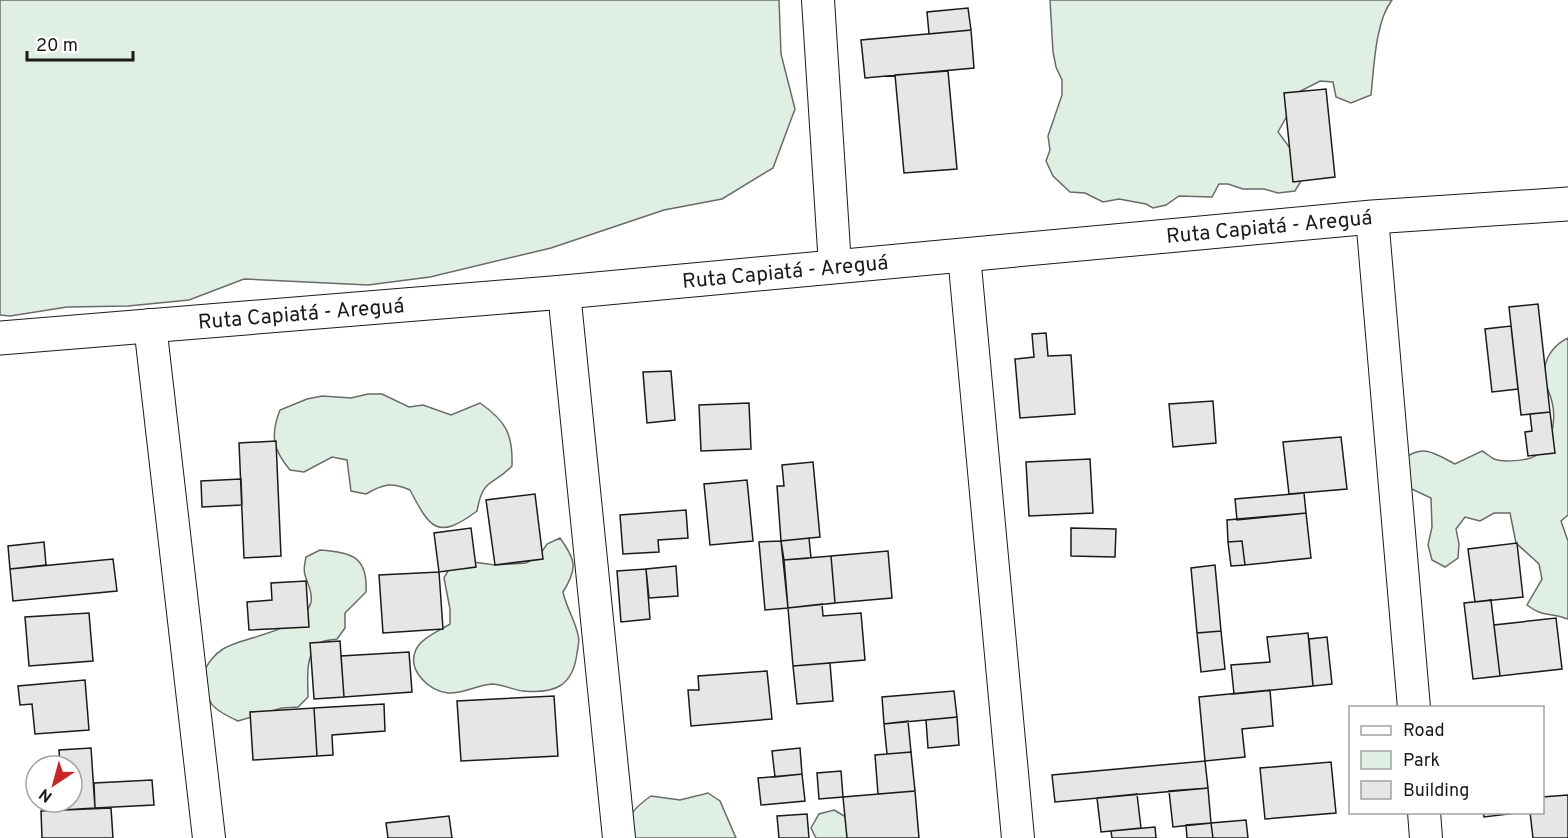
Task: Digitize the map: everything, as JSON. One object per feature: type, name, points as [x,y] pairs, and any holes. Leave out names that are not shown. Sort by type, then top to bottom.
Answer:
[{"type":"main road","name":"Ruta Capiatá - Areguá","points":[[0,338],[564,292],[1372,217],[1568,204]]},
{"type":"street","points":[[818,0],[835,266]]},
{"type":"street","points":[[1372,217],[1414,706]]},
{"type":"street","points":[[964,255],[1017,838]]},
{"type":"street","points":[[564,292],[619,838]]},
{"type":"street","points":[[150,325],[209,838]]},
{"type":"street","points":[[1424,814],[1426,838]]},
{"type":"green space","points":[[0,0],[779,0],[781,54],[795,109],[773,168],[722,199],[664,210],[551,248],[430,277],[368,285],[244,279],[189,300],[128,306],[67,307],[10,316],[0,315]]},
{"type":"green space","points":[[1050,0],[1392,0],[1386,9],[1379,33],[1371,95],[1351,103],[1336,97],[1333,82],[1320,81],[1293,95],[1287,116],[1278,132],[1299,160],[1304,176],[1295,191],[1278,193],[1264,189],[1243,189],[1228,184],[1219,184],[1212,197],[1179,196],[1166,205],[1153,208],[1146,204],[1119,199],[1103,202],[1085,193],[1070,192],[1053,176],[1046,161],[1050,150],[1048,136],[1062,95],[1062,80],[1053,52]]},
{"type":"green space","points":[[1568,338],[1568,515],[1561,521],[1568,541],[1568,619],[1543,613],[1527,605],[1542,579],[1539,564],[1516,543],[1510,513],[1494,513],[1480,521],[1465,517],[1456,529],[1459,544],[1458,558],[1445,567],[1432,560],[1428,545],[1432,527],[1431,498],[1401,484],[1403,459],[1417,452],[1429,452],[1455,464],[1482,451],[1494,459],[1510,461],[1527,459],[1542,451],[1553,428],[1554,419],[1552,402],[1545,380],[1545,366],[1553,349]]},
{"type":"green space","points":[[382,394],[409,407],[423,405],[451,415],[480,403],[502,422],[506,429],[511,445],[512,466],[485,487],[477,511],[452,526],[443,528],[429,521],[410,490],[392,485],[382,486],[366,494],[351,491],[347,460],[332,457],[304,472],[290,470],[280,456],[275,442],[275,427],[280,410],[307,399],[322,396],[351,398]]},
{"type":"green space","points":[[560,538],[572,558],[573,570],[563,592],[579,639],[575,664],[567,680],[553,689],[544,691],[523,691],[492,684],[448,693],[434,689],[422,679],[415,667],[415,652],[425,639],[450,624],[450,609],[444,578],[452,564],[466,561],[495,565],[526,563],[539,556],[547,544]]},
{"type":"green space","points":[[320,550],[341,552],[356,559],[364,571],[366,592],[345,613],[345,628],[337,639],[322,642],[312,652],[308,666],[308,697],[298,707],[282,708],[238,721],[221,712],[211,704],[206,692],[202,674],[206,667],[223,649],[232,644],[285,627],[306,612],[311,602],[311,591],[304,573],[306,557]]},
{"type":"green space","points":[[708,793],[720,801],[736,838],[620,838],[631,814],[651,796],[680,800]]},
{"type":"green space","points":[[834,810],[846,817],[852,838],[816,838],[811,828],[819,814]]},
{"type":"building","points":[[968,8],[971,30],[929,34],[927,12]]},
{"type":"building","points":[[971,30],[974,68],[865,78],[861,40]]},
{"type":"building","points":[[948,71],[957,169],[904,173],[895,75]]},
{"type":"building","points":[[1326,89],[1335,177],[1293,182],[1284,93]]},
{"type":"building","points":[[1538,304],[1550,412],[1521,415],[1509,307]]},
{"type":"building","points":[[1511,326],[1518,389],[1492,392],[1485,329]]},
{"type":"building","points":[[1046,333],[1048,356],[1071,355],[1075,414],[1020,418],[1015,359],[1034,357],[1032,334]]},
{"type":"building","points":[[671,371],[675,420],[647,423],[643,372]]},
{"type":"building","points":[[1213,401],[1216,443],[1173,447],[1169,404]]},
{"type":"building","points":[[749,403],[751,449],[701,451],[699,405]]},
{"type":"building","points":[[1550,412],[1555,453],[1528,456],[1525,432],[1532,431],[1530,414]]},
{"type":"building","points":[[1341,437],[1347,489],[1289,494],[1283,442]]},
{"type":"building","points":[[276,441],[281,556],[244,558],[239,443]]},
{"type":"building","points":[[1090,459],[1093,513],[1029,516],[1026,462]]},
{"type":"building","points":[[813,462],[820,537],[781,541],[777,486],[784,486],[782,465]]},
{"type":"building","points":[[241,479],[242,505],[202,507],[201,481]]},
{"type":"building","points":[[747,480],[753,541],[710,545],[704,484]]},
{"type":"building","points":[[1304,493],[1306,513],[1237,520],[1235,499]]},
{"type":"building","points":[[535,494],[543,559],[495,565],[486,500]]},
{"type":"building","points":[[686,510],[688,538],[658,540],[659,552],[623,554],[620,515]]},
{"type":"building","points":[[1306,513],[1311,558],[1245,565],[1242,541],[1228,542],[1227,520]]},
{"type":"building","points":[[471,528],[476,567],[439,572],[434,533]]},
{"type":"building","points":[[1071,528],[1116,529],[1115,557],[1071,556]]},
{"type":"building","points":[[809,538],[811,558],[784,560],[781,541]]},
{"type":"building","points":[[781,541],[788,608],[765,610],[759,542]]},
{"type":"building","points":[[1242,541],[1245,565],[1231,566],[1228,542]]},
{"type":"building","points":[[44,542],[46,565],[10,569],[8,546]]},
{"type":"building","points":[[1517,543],[1523,597],[1475,602],[1468,549]]},
{"type":"building","points":[[888,551],[892,598],[835,603],[831,556]]},
{"type":"building","points":[[831,556],[835,603],[788,608],[784,560]]},
{"type":"building","points":[[113,559],[117,591],[13,601],[10,569]]},
{"type":"building","points":[[1215,565],[1221,631],[1197,633],[1191,568]]},
{"type":"building","points":[[676,566],[678,596],[649,598],[646,569]]},
{"type":"building","points":[[646,569],[650,619],[621,622],[617,571]]},
{"type":"building","points":[[439,572],[443,629],[383,633],[379,575]]},
{"type":"building","points":[[306,581],[309,627],[249,630],[247,602],[272,600],[271,583]]},
{"type":"building","points":[[1491,600],[1500,676],[1473,679],[1464,603]]},
{"type":"building","points":[[822,604],[823,616],[861,613],[865,660],[793,666],[788,608]]},
{"type":"building","points":[[89,613],[93,661],[29,666],[25,617]]},
{"type":"building","points":[[1556,618],[1562,669],[1500,676],[1494,625]]},
{"type":"building","points":[[1221,631],[1225,669],[1201,672],[1197,633]]},
{"type":"building","points":[[1308,633],[1313,686],[1234,694],[1231,665],[1270,662],[1267,637]]},
{"type":"building","points":[[1327,637],[1332,684],[1313,686],[1309,639]]},
{"type":"building","points":[[340,641],[344,697],[314,699],[310,643]]},
{"type":"building","points":[[409,652],[412,692],[344,697],[341,656]]},
{"type":"building","points":[[830,663],[833,701],[797,704],[793,666]]},
{"type":"building","points":[[767,671],[772,719],[691,726],[688,690],[699,690],[698,676]]},
{"type":"building","points":[[85,680],[89,730],[35,734],[32,704],[20,705],[18,686]]},
{"type":"building","points":[[1270,690],[1273,726],[1242,729],[1245,757],[1205,761],[1199,697]]},
{"type":"building","points":[[954,691],[957,717],[884,724],[882,697]]},
{"type":"building","points":[[554,696],[558,756],[461,761],[457,701]]},
{"type":"building","points":[[384,704],[385,731],[332,735],[333,755],[317,756],[314,708]]},
{"type":"building","points":[[314,708],[317,756],[253,760],[250,712]]},
{"type":"building","points":[[957,717],[959,745],[928,748],[926,720]]},
{"type":"building","points":[[908,721],[911,752],[887,754],[884,724]]},
{"type":"building","points":[[91,748],[95,808],[84,809],[84,754],[59,754],[59,750]]},
{"type":"building","points":[[800,748],[802,774],[775,777],[772,751]]},
{"type":"building","points":[[911,752],[915,791],[878,794],[875,755]]},
{"type":"building","points":[[1205,761],[1208,788],[1055,802],[1052,775]]},
{"type":"building","points":[[1331,762],[1336,813],[1265,819],[1260,768]]},
{"type":"building","points":[[841,771],[843,797],[819,799],[817,773]]},
{"type":"building","points":[[802,774],[805,801],[761,805],[758,778]]},
{"type":"building","points":[[152,780],[154,805],[95,808],[94,783]]},
{"type":"building","points":[[1208,788],[1211,823],[1173,827],[1169,791]]},
{"type":"building","points":[[915,791],[919,838],[847,838],[843,797]]},
{"type":"building","points":[[1137,794],[1141,828],[1101,832],[1097,798]]},
{"type":"building","points":[[1568,795],[1568,838],[1533,838],[1530,814],[1544,814],[1544,797]]},
{"type":"building","points":[[111,808],[113,838],[42,838],[41,814],[84,814],[84,809]]},
{"type":"building","points":[[807,814],[809,838],[779,838],[777,816]]},
{"type":"building","points":[[1483,814],[1509,814],[1484,817]]},
{"type":"building","points":[[449,816],[452,838],[388,838],[386,823]]},
{"type":"building","points":[[1246,820],[1248,838],[1213,838],[1211,823]]},
{"type":"building","points":[[1211,823],[1213,838],[1187,838],[1186,825]]},
{"type":"building","points":[[1155,827],[1156,838],[1112,838],[1111,831]]}]
